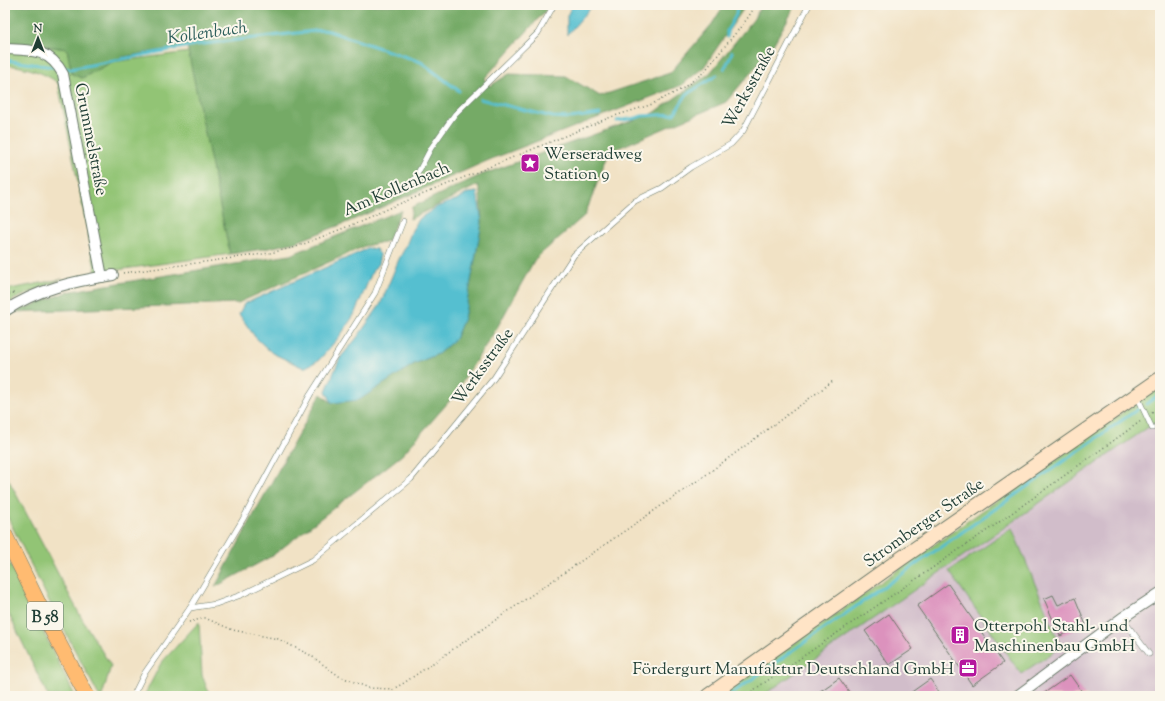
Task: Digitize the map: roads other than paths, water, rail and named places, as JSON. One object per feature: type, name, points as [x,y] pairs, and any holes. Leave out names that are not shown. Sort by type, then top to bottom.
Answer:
[{"type":"main road","name":"Stromberger Straße","points":[[709,696],[893,565],[1160,379]]},
{"type":"main road","name":"B 58","points":[[5,535],[48,623],[87,696]]},
{"type":"street","name":"Grummelstraße","points":[[5,49],[34,50],[44,53],[58,64],[63,74],[102,277]]},
{"type":"street","points":[[5,311],[18,302],[65,284],[113,275]]},
{"type":"street","points":[[1017,696],[1122,618],[1160,593]]},
{"type":"lane","points":[[411,186],[431,148],[455,114],[538,33],[554,5]]},
{"type":"lane","name":"Werksstraße","points":[[190,608],[216,604],[241,595],[313,560],[411,479],[494,378],[574,255],[635,200],[662,188],[691,167],[731,144],[743,131],[809,5]]},
{"type":"lane","points":[[133,696],[144,674],[190,608],[243,519],[310,395],[375,293],[403,221]]},
{"type":"lane","points":[[1136,395],[1152,428]]},
{"type":"lane","points":[[1122,618],[1149,654]]},
{"type":"water","points":[[572,5],[593,5],[567,35],[567,16]]},
{"type":"water","points":[[477,192],[482,222],[464,318],[455,339],[438,354],[414,364],[359,400],[332,403],[326,391],[340,358],[356,339],[380,305],[412,230],[420,218],[437,207],[458,199],[468,193]]},
{"type":"water","points":[[369,248],[376,249],[380,255],[378,264],[373,270],[354,315],[340,336],[319,360],[304,368],[272,353],[255,337],[239,314],[244,304]]},
{"type":"waterway","name":"Kollenbach","points":[[727,37],[727,31],[736,15],[737,5]]},
{"type":"waterway","name":"Kollenbach","points":[[64,68],[70,69],[195,45],[323,30],[421,62],[459,91]]},
{"type":"waterway","name":"Kollenbach","points":[[724,69],[732,52]]},
{"type":"waterway","name":"Kollenbach","points":[[5,60],[53,67]]},
{"type":"waterway","name":"Kollenbach","points":[[617,121],[642,116],[674,114],[687,94],[717,75]]},
{"type":"waterway","name":"Kollenbach","points":[[480,99],[553,117],[570,118],[600,114]]},
{"type":"waterway","points":[[1146,404],[1160,394]]},
{"type":"waterway","points":[[728,696],[1138,409]]},
{"type":"place","name":"Werseradweg Station 9","points":[[530,163]]},
{"type":"place","name":"Otterpohl Stahl- und Maschinenbau GmbH","points":[[960,635]]},
{"type":"place","name":"Fördergurt Manufaktur Deutschland GmbH","points":[[968,668]]}]
